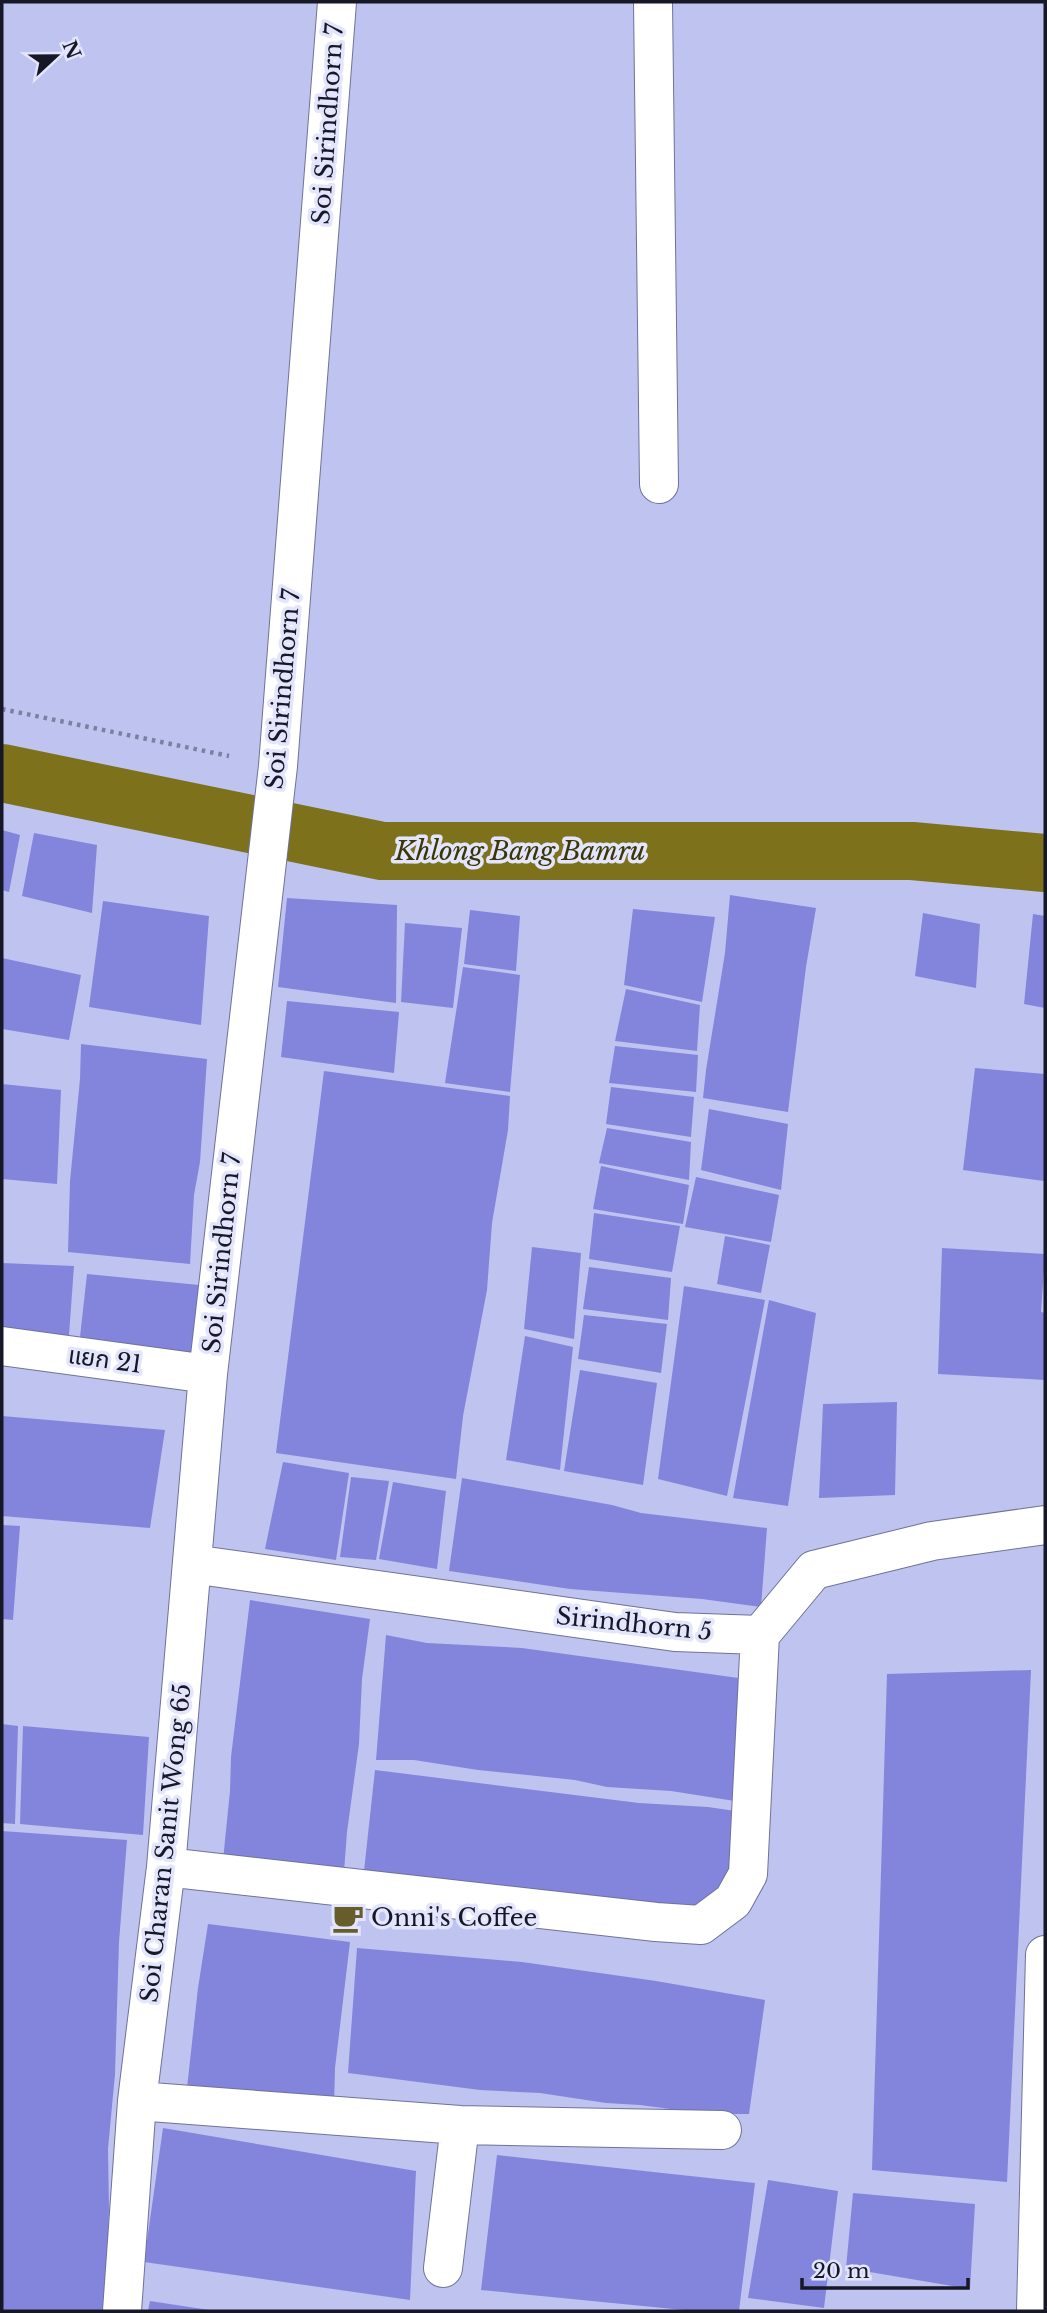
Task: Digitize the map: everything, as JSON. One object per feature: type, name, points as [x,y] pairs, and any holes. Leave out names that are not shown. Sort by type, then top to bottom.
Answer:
[{"type":"street","name":"Soi Sirindhorn 7","points":[[208,1374],[278,765],[337,2]]},
{"type":"street","points":[[653,2],[659,484]]},
{"type":"street","name":"แยก 21","points":[[2,1346],[208,1374]]},
{"type":"street","name":"Soi Charan Sanit Wong 65","points":[[122,2311],[137,2101],[166,1867],[208,1374]]},
{"type":"street","points":[[166,1867],[701,1925],[733,1901],[748,1874],[760,1635],[814,1570],[932,1541],[1045,1525]]},
{"type":"street","name":"Sirindhorn 5","points":[[192,1564],[664,1631],[760,1635]]},
{"type":"street","points":[[1036,2311],[1045,1955]]},
{"type":"street","points":[[137,2101],[460,2125],[722,2130]]},
{"type":"street","points":[[443,2268],[460,2125]]},
{"type":"path","points":[[2,709],[278,765]]},
{"type":"building","points":[[2,830],[20,835],[9,892],[2,890]]},
{"type":"building","points":[[34,833],[97,845],[92,913],[22,896]]},
{"type":"building","points":[[730,895],[816,908],[788,1112],[703,1098],[725,953]]},
{"type":"building","points":[[287,898],[397,905],[396,1003],[278,987]]},
{"type":"building","points":[[103,901],[209,916],[201,1025],[89,1007]]},
{"type":"building","points":[[633,909],[715,917],[702,1002],[624,985]]},
{"type":"building","points":[[470,910],[520,916],[516,971],[464,964]]},
{"type":"building","points":[[923,913],[980,924],[976,988],[915,976]]},
{"type":"building","points":[[1033,914],[1045,916],[1045,1008],[1024,1004]]},
{"type":"building","points":[[405,923],[462,928],[453,1008],[401,1002]]},
{"type":"building","points":[[2,958],[81,975],[69,1040],[2,1029]]},
{"type":"building","points":[[463,967],[520,975],[510,1092],[445,1083]]},
{"type":"building","points":[[626,989],[700,1005],[697,1051],[615,1041]]},
{"type":"building","points":[[287,1001],[399,1012],[394,1073],[281,1057]]},
{"type":"building","points":[[81,1044],[207,1059],[190,1264],[68,1252],[70,1181]]},
{"type":"building","points":[[615,1046],[698,1055],[696,1092],[609,1083]]},
{"type":"building","points":[[975,1068],[1045,1074],[1044,1181],[963,1170]]},
{"type":"building","points":[[324,1071],[510,1096],[508,1130],[492,1223],[487,1290],[463,1416],[456,1479],[276,1453]]},
{"type":"building","points":[[2,1084],[61,1090],[57,1184],[2,1179]]},
{"type":"building","points":[[611,1087],[694,1097],[691,1137],[606,1124]]},
{"type":"building","points":[[709,1109],[788,1124],[781,1190],[701,1170]]},
{"type":"building","points":[[607,1128],[691,1142],[689,1180],[599,1163]]},
{"type":"building","points":[[601,1166],[689,1185],[683,1224],[593,1209]]},
{"type":"building","points":[[696,1177],[779,1195],[771,1242],[685,1227]]},
{"type":"building","points":[[594,1213],[680,1226],[672,1272],[589,1259]]},
{"type":"building","points":[[725,1236],[770,1245],[761,1293],[717,1284]]},
{"type":"building","points":[[532,1247],[581,1253],[574,1339],[524,1329]]},
{"type":"building","points":[[942,1248],[1045,1254],[1041,1312],[1045,1313],[1045,1380],[938,1374]]},
{"type":"building","points":[[2,1263],[74,1266],[68,1349],[2,1339]]},
{"type":"building","points":[[589,1267],[671,1278],[668,1320],[583,1309]]},
{"type":"building","points":[[87,1274],[199,1285],[194,1360],[79,1346]]},
{"type":"building","points":[[684,1286],[765,1300],[727,1496],[658,1479]]},
{"type":"building","points":[[769,1300],[816,1313],[788,1506],[733,1498]]},
{"type":"building","points":[[584,1315],[667,1324],[661,1373],[578,1359]]},
{"type":"building","points":[[525,1336],[573,1347],[560,1470],[506,1460]]},
{"type":"building","points":[[580,1370],[657,1383],[643,1485],[564,1471]]},
{"type":"building","points":[[897,1402],[895,1495],[819,1498],[823,1404]]},
{"type":"building","points":[[2,1416],[165,1430],[150,1528],[2,1516]]},
{"type":"building","points":[[283,1462],[349,1473],[336,1560],[265,1549]]},
{"type":"building","points":[[351,1477],[389,1481],[376,1560],[340,1557]]},
{"type":"building","points":[[462,1478],[612,1505],[641,1513],[767,1528],[761,1607],[702,1599],[570,1589],[449,1571]]},
{"type":"building","points":[[393,1482],[446,1491],[437,1569],[379,1559]]},
{"type":"building","points":[[2,1525],[20,1526],[13,1620],[2,1619]]},
{"type":"building","points":[[250,1600],[370,1619],[343,1885],[222,1870],[231,1757]]},
{"type":"building","points":[[386,1635],[427,1643],[522,1648],[753,1680],[741,1802],[671,1791],[607,1787],[575,1780],[414,1760],[376,1760]]},
{"type":"building","points":[[1031,1670],[1007,2182],[872,2170],[887,1674]]},
{"type":"building","points":[[2,1724],[18,1726],[15,1824],[2,1823]]},
{"type":"building","points":[[23,1726],[149,1737],[143,1835],[20,1824]]},
{"type":"building","points":[[375,1770],[639,1803],[742,1812],[731,1896],[693,1917],[363,1880]]},
{"type":"building","points":[[2,1831],[127,1840],[119,1942],[115,2074],[108,2149],[106,2311],[2,2311]]},
{"type":"building","points":[[208,1924],[350,1942],[335,2068],[334,2105],[187,2088]]},
{"type":"building","points":[[357,1948],[522,1962],[765,2000],[749,2114],[708,2114],[348,2073]]},
{"type":"building","points":[[163,2128],[416,2171],[410,2300],[144,2262]]},
{"type":"building","points":[[497,2155],[755,2183],[739,2311],[694,2311],[481,2290]]},
{"type":"building","points":[[768,2180],[838,2191],[824,2308],[748,2298]]},
{"type":"building","points":[[853,2193],[975,2204],[970,2289],[846,2268]]},
{"type":"building","points":[[150,2301],[209,2310],[209,2311],[148,2311]]},
{"type":"waterway","name":"Khlong Bang Bamru","points":[[2,773],[382,851],[912,851],[1045,863]]},
{"type":"place","name":"Onni's Coffee","points":[[348,1918]]}]
